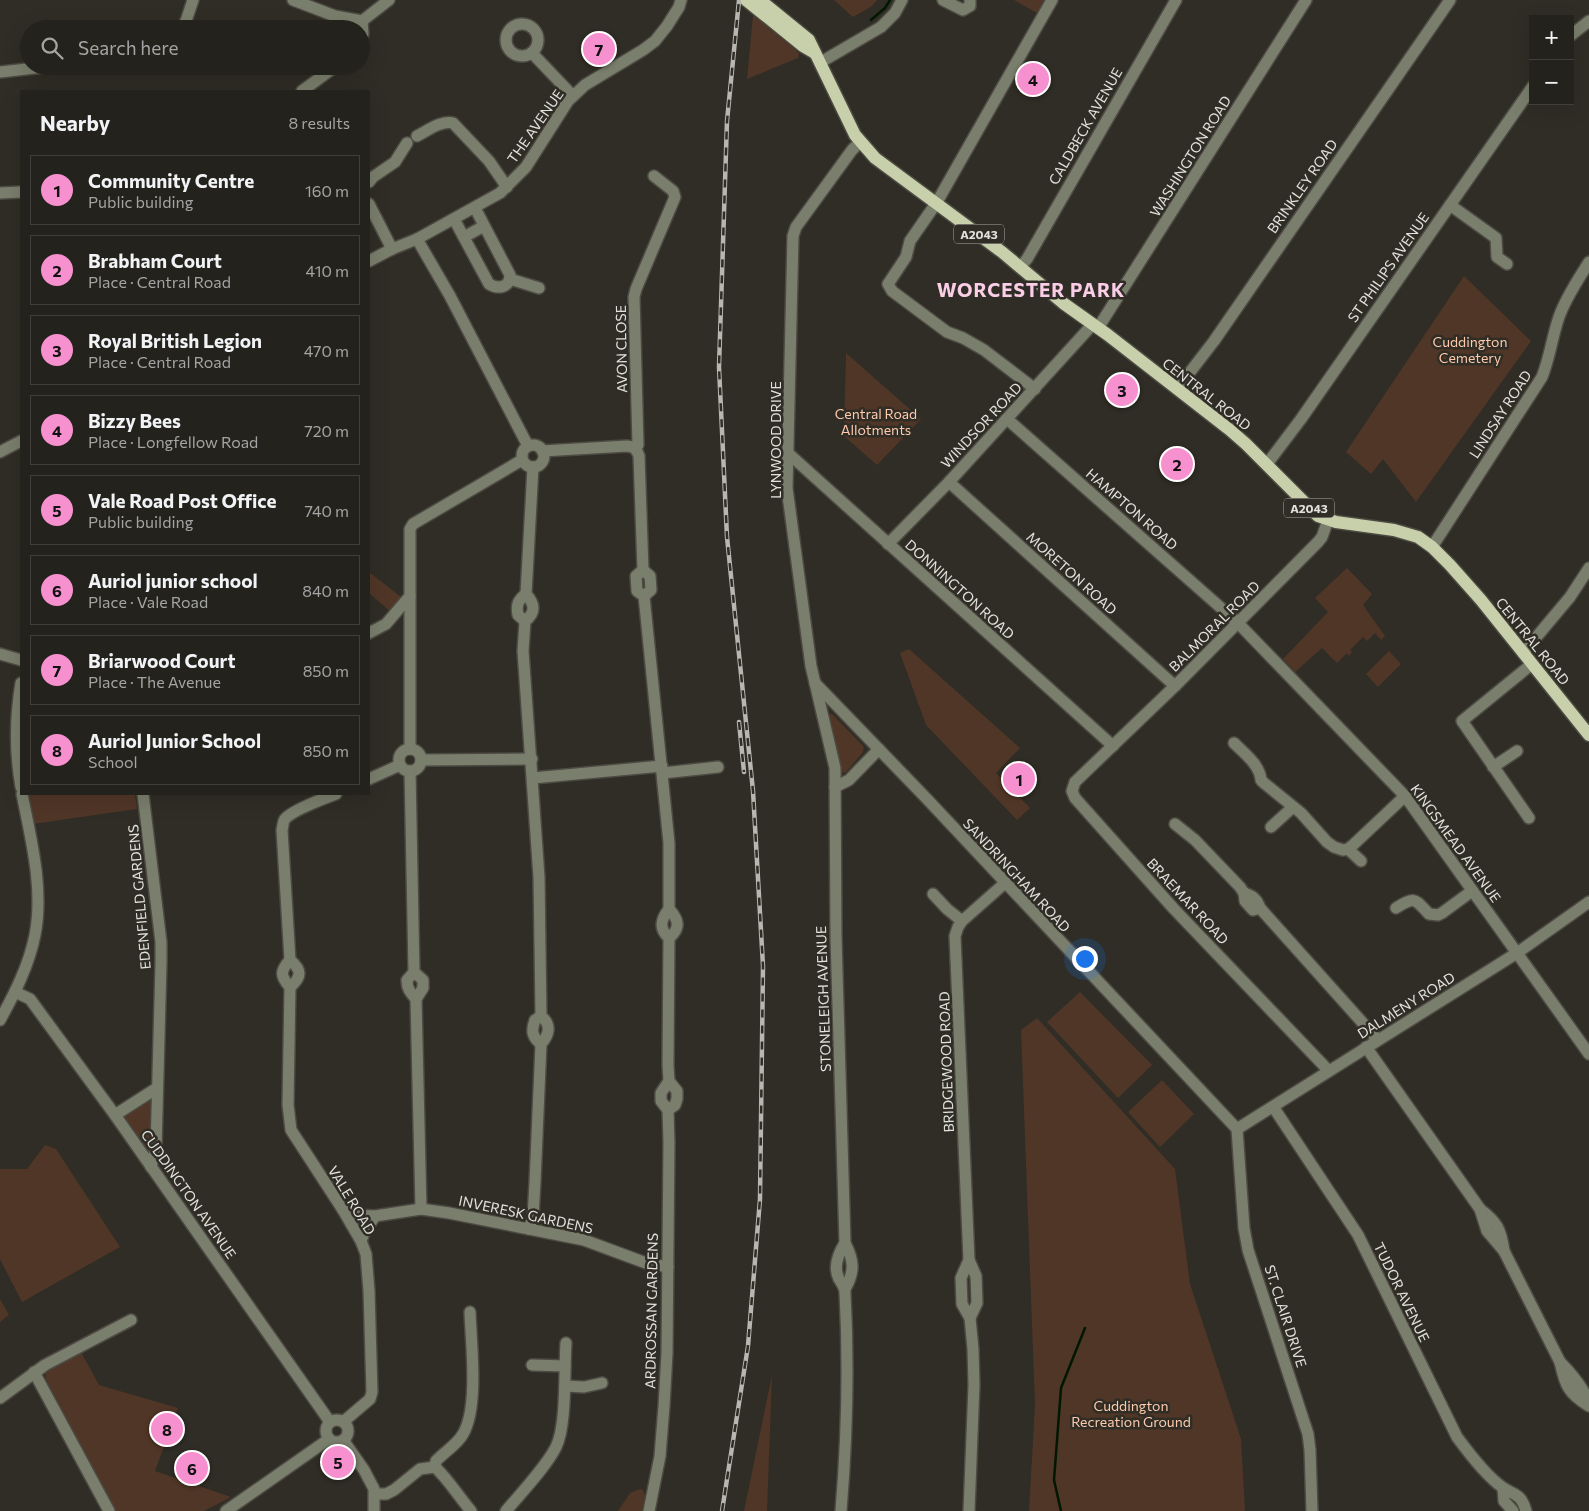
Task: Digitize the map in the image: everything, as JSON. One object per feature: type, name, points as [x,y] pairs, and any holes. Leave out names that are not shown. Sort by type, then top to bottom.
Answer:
[{"type":"main road","points":[[746,0],[818,58]]},
{"type":"main road","name":"CENTRAL ROAD","points":[[760,0],[809,40],[855,135],[875,158],[937,202],[1057,298],[1241,439],[1311,510],[1328,520],[1394,530],[1418,537],[1432,548],[1481,600],[1589,735]]},
{"type":"street","points":[[186,20],[194,0]]},
{"type":"street","points":[[293,0],[335,16],[357,20]]},
{"type":"street","points":[[363,20],[389,0]]},
{"type":"street","name":"THE AVENUE","points":[[370,260],[418,239],[476,208],[508,187],[526,167],[568,101],[585,85],[655,41],[667,26],[679,7],[681,0]]},
{"type":"street","points":[[818,58],[881,27],[895,13],[902,0]]},
{"type":"street","points":[[943,0],[963,10],[970,6],[970,0]]},
{"type":"street","points":[[1035,389],[984,350],[963,338],[947,332],[892,291],[889,287],[889,281],[906,257],[910,241],[937,202],[1052,0]]},
{"type":"street","name":"CALDBECK AVENUE","points":[[1020,267],[1027,259],[1176,0]]},
{"type":"street","name":"WASHINGTON ROAD","points":[[1095,326],[1306,0]]},
{"type":"street","name":"BRINKLEY ROAD","points":[[1178,389],[1214,341],[1450,0]]},
{"type":"street","points":[[1574,33],[1589,21]]},
{"type":"street","points":[[532,53],[573,96]]},
{"type":"street","points":[[0,72],[20,70]]},
{"type":"street","points":[[303,90],[324,75]]},
{"type":"street","name":"ST PHILIPS AVENUE","points":[[1267,464],[1529,92]]},
{"type":"street","points":[[370,180],[372,177],[395,162],[412,140],[447,122],[453,123],[489,161],[508,187]]},
{"type":"street","name":"LYNWOOD DRIVE","points":[[832,755],[815,683],[787,488],[793,236],[796,227],[852,150],[860,142]]},
{"type":"street","name":"AVON CLOSE","points":[[635,448],[638,445],[634,297],[675,197],[667,186],[654,176]]},
{"type":"street","points":[[0,193],[20,192]]},
{"type":"street","points":[[1450,205],[1496,238],[1497,258],[1507,264]]},
{"type":"street","points":[[370,206],[392,249]]},
{"type":"street","points":[[454,219],[489,284],[500,288],[507,284],[510,274],[476,208]]},
{"type":"street","points":[[464,237],[484,226]]},
{"type":"street","points":[[418,239],[450,296],[528,446]]},
{"type":"street","name":"LINDSAY ROAD","points":[[1432,548],[1542,377],[1549,360],[1559,318],[1569,295],[1589,262]]},
{"type":"street","points":[[510,279],[539,288]]},
{"type":"street","name":"WINDSOR ROAD","points":[[888,544],[949,482],[1095,326]]},
{"type":"street","name":"HAMPTON ROAD","points":[[1007,419],[1238,622]]},
{"type":"street","points":[[0,452],[20,442]]},
{"type":"street","points":[[528,446],[538,446],[542,451],[544,458],[541,464],[533,467],[525,464],[522,460],[521,454],[528,446]]},
{"type":"street","points":[[542,451],[626,446],[635,448]]},
{"type":"street","name":"ARDROSSAN GARDENS","points":[[635,448],[639,456],[643,570],[636,576],[635,583],[637,591],[644,596],[662,764],[669,843],[669,909],[662,917],[661,925],[663,933],[669,938]]},
{"type":"street","name":"DONNINGTON ROAD","points":[[788,454],[1112,746]]},
{"type":"street","points":[[410,749],[410,529],[413,524],[522,460]]},
{"type":"street","points":[[529,1229],[534,1191],[541,1044],[534,1039],[532,1034],[535,1020],[542,1016],[539,877],[523,651],[525,621],[518,616],[517,606],[519,600],[526,594],[533,467]]},
{"type":"street","name":"MORETON ROAD","points":[[949,482],[1175,686]]},
{"type":"street","name":"BALMORAL ROAD","points":[[1112,746],[1175,686],[1318,542],[1322,537],[1328,520]]},
{"type":"street","points":[[1523,653],[1570,597],[1589,568]]},
{"type":"street","points":[[370,632],[386,624],[410,596]]},
{"type":"street","name":"KINGSMEAD AVENUE","points":[[1238,622],[1405,796],[1589,1054]]},
{"type":"street","points":[[386,624],[410,626]]},
{"type":"street","points":[[0,654],[20,660]]},
{"type":"street","points":[[1529,818],[1462,721],[1532,664]]},
{"type":"street","name":"SANDRINGHAM ROAD","points":[[815,683],[1236,1129]]},
{"type":"street","points":[[20,691],[16,725],[17,761],[20,780]]},
{"type":"street","points":[[1234,742],[1255,766],[1260,775],[1258,783],[1301,813],[1327,842],[1339,849],[1348,849],[1405,796]]},
{"type":"street","name":"BRAEMAR ROAD","points":[[1112,746],[1074,782],[1072,791],[1075,798],[1174,909],[1329,1071]]},
{"type":"street","points":[[370,779],[405,768],[416,770],[420,765],[420,755],[410,749]]},
{"type":"street","points":[[410,749],[401,756],[405,768],[414,972],[423,980],[423,988],[416,998],[421,1209]]},
{"type":"street","points":[[835,787],[849,780],[879,749]]},
{"type":"street","points":[[1493,767],[1517,751]]},
{"type":"street","name":"STONELEIGH AVENUE","points":[[832,755],[835,787],[836,937],[845,1243],[838,1254],[836,1265],[838,1277],[845,1289],[848,1388],[841,1511]]},
{"type":"street","points":[[421,760],[532,759]]},
{"type":"street","points":[[533,778],[662,764],[718,767]]},
{"type":"street","points":[[0,1020],[15,992],[36,933],[37,894],[34,862],[22,795]]},
{"type":"street","name":"EDENFIELD GARDENS","points":[[144,795],[161,942],[156,1149],[151,1167]]},
{"type":"street","name":"VALE ROAD","points":[[290,987],[298,981],[300,973],[290,960],[283,824],[285,819],[292,813],[334,795]]},
{"type":"street","points":[[1271,827],[1293,807]]},
{"type":"street","points":[[1175,824],[1195,840],[1244,893],[1258,901],[1260,908],[1378,1040]]},
{"type":"street","points":[[1348,849],[1361,862]]},
{"type":"street","points":[[933,894],[945,912],[962,921],[1004,883]]},
{"type":"street","points":[[1396,908],[1406,901],[1415,901],[1421,904],[1429,914],[1438,915],[1472,891]]},
{"type":"street","name":"DALMENY ROAD","points":[[1236,1129],[1274,1108],[1366,1047],[1517,953],[1589,902]]},
{"type":"street","name":"ARDROSSAN GARDENS","points":[[649,1511],[660,1456],[667,1353],[669,1143],[668,1110],[661,1100],[661,1093],[669,1081],[669,938],[676,932],[678,924],[676,916],[669,909]]},
{"type":"street","name":"BRIDGEWOOD ROAD","points":[[962,921],[955,936],[969,1260],[961,1278],[962,1304],[970,1318],[974,1385],[969,1511]]},
{"type":"street","name":"VALE ROAD","points":[[290,960],[283,967],[282,973],[284,981],[290,987],[289,1123],[291,1130],[343,1210],[361,1241],[366,1254],[372,1384],[370,1399],[344,1422]]},
{"type":"street","name":"CUDDINGTON AVENUE","points":[[15,992],[30,999],[115,1115],[330,1422]]},
{"type":"street","points":[[1366,1047],[1480,1209],[1498,1226],[1502,1234],[1504,1251],[1560,1362],[1564,1380],[1575,1397],[1589,1404]]},
{"type":"street","points":[[115,1115],[157,1088]]},
{"type":"street","name":"TUDOR AVENUE","points":[[1274,1108],[1358,1235],[1457,1437],[1468,1453],[1503,1488],[1515,1493],[1524,1502],[1526,1511]]},
{"type":"street","name":"ST. CLAIR DRIVE","points":[[1236,1129],[1244,1228],[1248,1250],[1308,1434],[1312,1511]]},
{"type":"street","name":"INVERESK GARDENS","points":[[343,1210],[353,1215],[375,1216],[421,1209],[584,1240],[654,1265],[668,1267]]},
{"type":"street","points":[[361,1241],[375,1216]]},
{"type":"street","points":[[434,1467],[436,1461],[464,1433],[470,1416],[472,1397],[470,1312]]},
{"type":"street","points":[[0,1398],[45,1365],[130,1320]]},
{"type":"street","points":[[506,1511],[556,1446],[561,1428],[566,1343]]},
{"type":"street","points":[[532,1365],[565,1366]]},
{"type":"street","points":[[34,1372],[109,1511]]},
{"type":"street","points":[[564,1386],[584,1387],[602,1383]]},
{"type":"street","points":[[337,1420],[344,1422],[348,1432],[343,1440],[337,1442],[329,1439],[326,1432],[330,1422],[337,1420]]},
{"type":"street","points":[[230,1510],[329,1439]]},
{"type":"street","points":[[343,1440],[369,1479],[375,1494],[374,1511]]},
{"type":"street","points":[[375,1494],[386,1494],[394,1490],[420,1468],[434,1467],[443,1475],[456,1495],[471,1511]]},
{"type":"street","name":"TUDOR AVENUE","points":[[1503,1488],[1504,1501],[1512,1511]]},
{"type":"green space","points":[[834,0],[877,0],[872,6],[853,17]]},
{"type":"green space","points":[[1014,0],[1044,0],[1037,13]]},
{"type":"green space","points":[[753,15],[799,54],[798,58],[747,79]]},
{"type":"green space","name":"Cuddington Cemetery","points":[[1464,276],[1531,341],[1416,502],[1383,459],[1371,474],[1346,452]]},
{"type":"green space","name":"Central Road Allotments","points":[[846,353],[921,419],[877,465],[844,436]]},
{"type":"green space","points":[[1347,568],[1372,594],[1363,605],[1385,636],[1381,640],[1375,633],[1367,641],[1363,637],[1350,650],[1352,652],[1349,656],[1347,653],[1337,663],[1322,648],[1295,672],[1283,659],[1328,612],[1315,598]]},
{"type":"green space","points":[[370,573],[401,597],[391,612],[370,594]]},
{"type":"green space","points":[[909,649],[1020,748],[996,773],[1030,808],[1017,820],[926,725],[900,653]]},
{"type":"green space","points":[[1389,651],[1401,664],[1378,687],[1366,674]]},
{"type":"green space","points":[[829,714],[832,714],[864,747],[863,752],[846,772],[842,773],[838,769],[827,717]]},
{"type":"green space","points":[[28,795],[135,795],[137,809],[33,824]]},
{"type":"green space","points":[[1080,992],[1152,1065],[1118,1098],[1047,1022]]},
{"type":"green space","name":"Cuddington Recreation Ground","points":[[1037,1018],[1175,1169],[1190,1284],[1241,1439],[1245,1511],[1029,1511],[1035,1405],[1021,1030]]},
{"type":"green space","points":[[1162,1080],[1194,1114],[1160,1147],[1128,1112]]},
{"type":"green space","points":[[148,1099],[152,1100],[151,1150],[148,1153],[124,1120],[126,1114]]},
{"type":"green space","points":[[45,1145],[56,1149],[120,1247],[22,1302],[0,1259],[0,1169],[27,1169]]},
{"type":"green space","points":[[0,1299],[9,1315],[0,1322]]},
{"type":"green space","points":[[81,1352],[99,1385],[178,1408],[155,1471],[231,1497],[204,1511],[115,1511],[46,1379],[45,1372],[48,1368]]},
{"type":"green space","points":[[772,1375],[767,1511],[744,1511]]},
{"type":"green space","points":[[640,1489],[643,1490],[645,1496],[642,1511],[618,1511],[630,1493]]},
{"type":"waterway","points":[[871,20],[885,8],[890,0]]},
{"type":"waterway","points":[[1061,1511],[1054,1480],[1061,1388],[1085,1328]]},
{"type":"railway","points":[[722,1511],[748,1346],[760,1199],[763,966],[753,791],[727,537],[719,367],[727,121],[739,0]]},
{"type":"railway","points":[[739,722],[744,772]]},
{"type":"place","name":"Briarwood Court","points":[[599,49]]},
{"type":"place","name":"Bizzy Bees","points":[[1033,79]]},
{"type":"place","name":"Royal British Legion","points":[[1122,390]]},
{"type":"place","name":"Brabham Court","points":[[1177,464]]},
{"type":"place","name":"Community Centre","points":[[1019,779]]},
{"type":"place","name":"Auriol Junior School","points":[[167,1429]]},
{"type":"place","name":"Vale Road Post Office","points":[[338,1462]]},
{"type":"place","name":"Auriol junior school","points":[[192,1468]]},
{"type":"district","name":"WORCESTER PARK","points":[[1031,289]]}]
